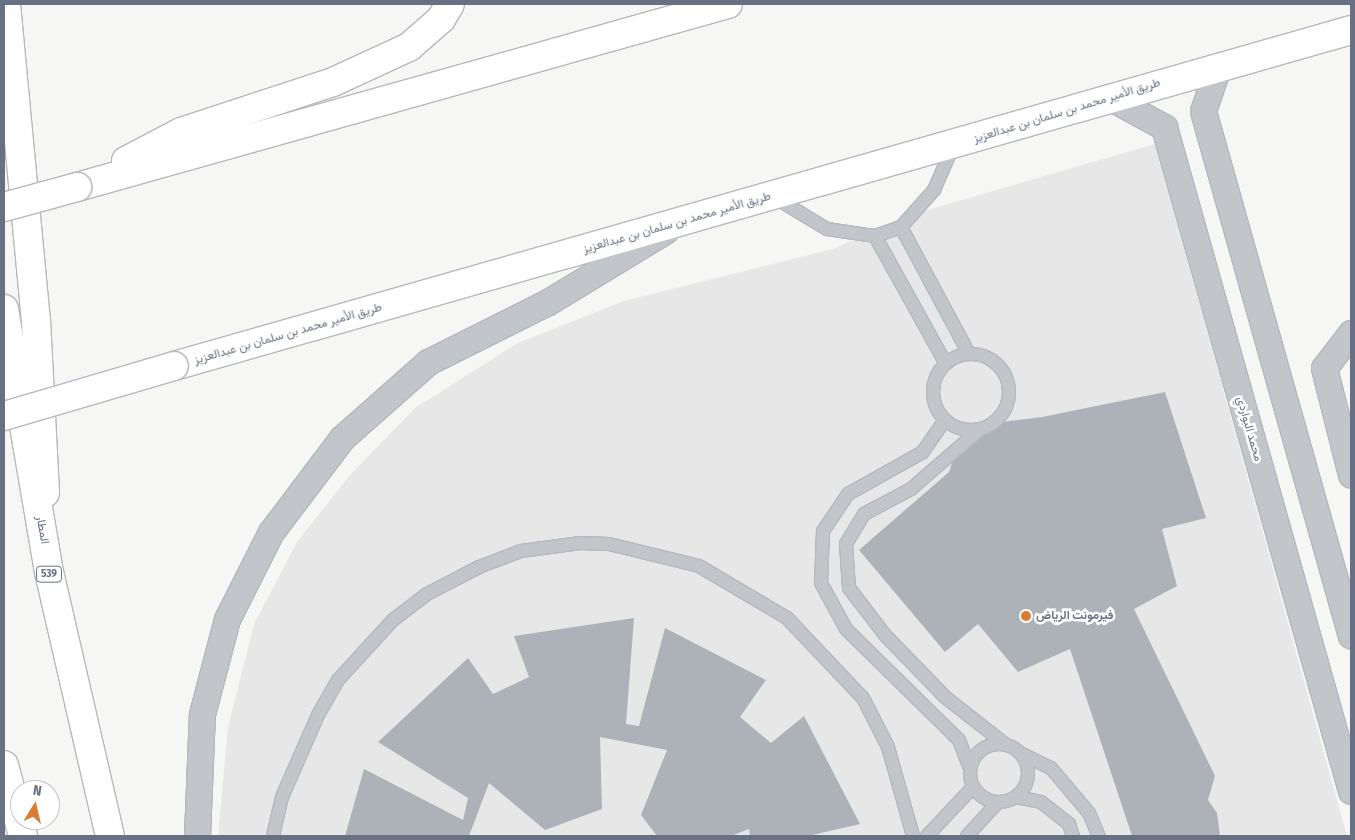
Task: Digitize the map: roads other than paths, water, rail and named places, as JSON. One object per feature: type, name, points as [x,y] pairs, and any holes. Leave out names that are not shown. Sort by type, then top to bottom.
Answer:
[{"type":"main road","points":[[6,4],[36,320],[49,572]]},
{"type":"main road","points":[[76,187],[181,132],[333,82],[408,47],[441,19],[450,4]]},
{"type":"main road","points":[[4,207],[728,4]]},
{"type":"main road","name":"طريق الأمير محمد بن سلمان بن عبدالعزيز","points":[[4,416],[954,144],[1109,97],[1351,30]]},
{"type":"main road","name":"المطار","points":[[4,309],[49,572],[101,804],[111,836]]},
{"type":"main road","points":[[4,765],[23,836]]},
{"type":"main road","points":[[4,778],[14,836]]},
{"type":"street","points":[[1218,67],[1203,111],[1351,636]]},
{"type":"street","name":"محمد البواردي","points":[[1109,97],[1164,127],[1351,791]]},
{"type":"street","points":[[197,836],[202,714],[227,619],[271,532],[342,438],[428,362],[548,302],[680,222]]},
{"type":"street","points":[[1351,333],[1324,368],[1351,475]]},
{"type":"lane","points":[[772,196],[827,229],[875,236],[901,227],[934,190],[954,144]]},
{"type":"lane","points":[[901,227],[969,354]]},
{"type":"lane","points":[[875,236],[946,364]]},
{"type":"lane","points":[[980,429],[967,430],[945,420],[934,398],[938,374],[946,364],[969,354],[992,361],[1007,381],[1004,411],[980,429],[911,489],[864,514],[846,544],[849,588],[885,635],[945,697],[1005,744],[1051,768],[1089,813],[1099,836]]},
{"type":"lane","points":[[945,420],[923,452],[848,494],[823,531],[822,583],[846,629],[958,740],[970,769],[973,788]]},
{"type":"lane","points":[[273,836],[282,797],[318,715],[338,680],[393,620],[427,594],[479,567],[521,551],[580,543],[609,544],[699,566],[787,618],[863,698],[888,747],[913,836]]},
{"type":"lane","points":[[970,769],[986,746],[1005,744]]},
{"type":"lane","points":[[1016,797],[1027,782],[1022,754]]},
{"type":"lane","points":[[973,788],[998,802]]},
{"type":"lane","points":[[927,836],[973,788]]},
{"type":"lane","points":[[967,836],[998,802],[1016,797],[1041,802],[1069,824],[1073,836]]},
{"type":"place","name":"فيرمونت الرياض","points":[[1026,616]]}]
